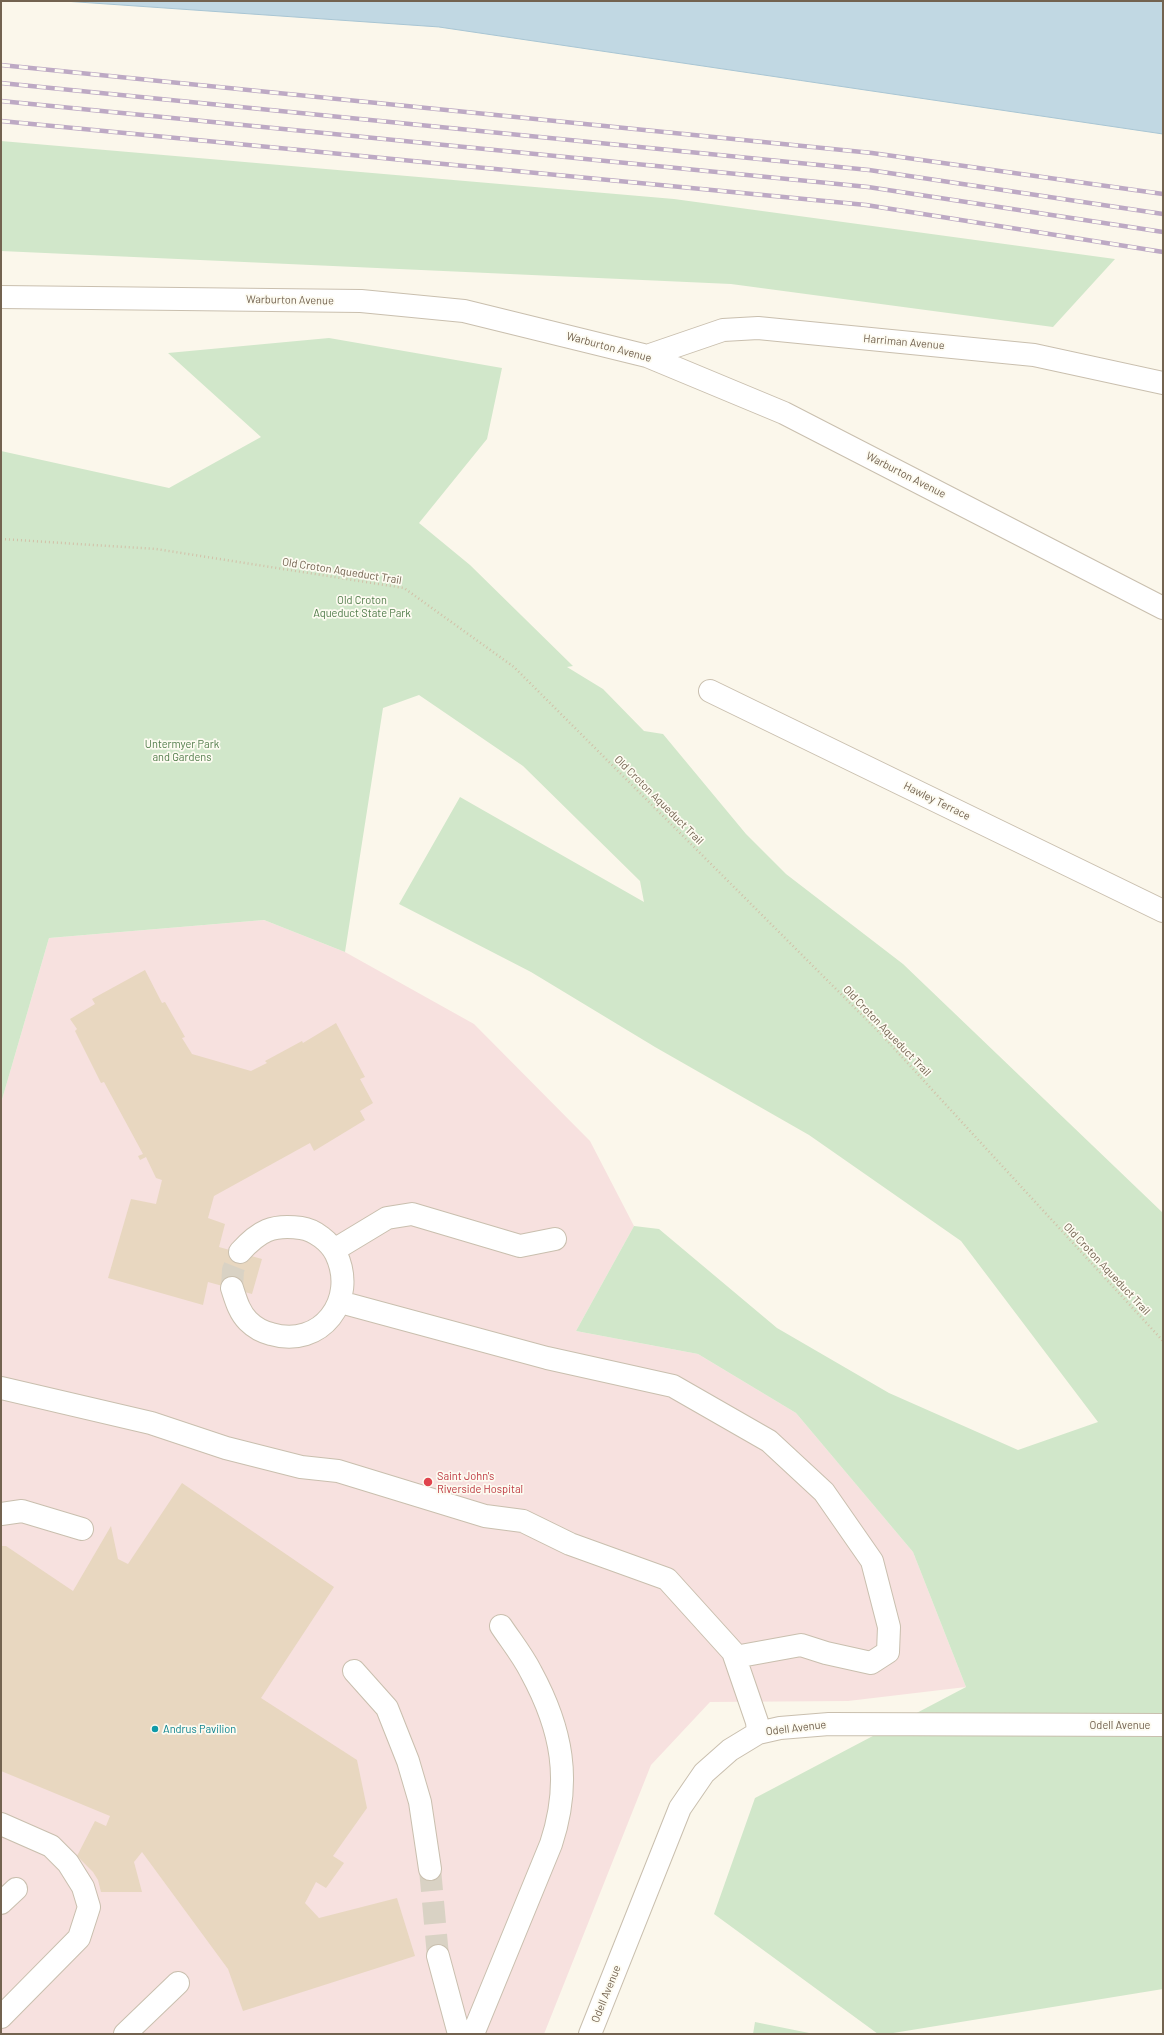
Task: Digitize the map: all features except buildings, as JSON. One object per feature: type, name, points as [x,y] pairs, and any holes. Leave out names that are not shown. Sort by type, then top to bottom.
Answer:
[{"type":"street","name":"Warburton Avenue","points":[[1,297],[361,301],[464,311],[647,356],[784,413],[1163,608]]},
{"type":"street","name":"Harriman Avenue","points":[[647,356],[723,330],[758,328],[1034,355],[1163,383]]},
{"type":"street","name":"Hawley Terrace","points":[[710,692],[1163,911]]},
{"type":"street","points":[[334,1250],[386,1218],[412,1214],[520,1246],[555,1239]]},
{"type":"street","points":[[232,1288],[238,1306],[248,1321],[263,1332],[281,1337],[299,1337],[316,1330],[330,1318],[340,1302],[344,1284],[342,1266],[334,1250],[321,1236],[305,1228],[286,1226],[268,1229],[252,1238],[240,1252]]},
{"type":"street","points":[[340,1302],[547,1358],[673,1386],[769,1441],[824,1492],[872,1561],[889,1627],[888,1652],[871,1664],[826,1654],[801,1645],[735,1657]]},
{"type":"street","points":[[1,1388],[151,1423],[226,1448],[286,1464],[338,1471],[485,1516],[523,1521],[570,1544],[667,1579],[733,1652],[757,1722],[758,1733]]},
{"type":"street","points":[[1,1514],[22,1511],[82,1529]]},
{"type":"street","points":[[473,2034],[551,1844],[558,1825],[562,1796],[561,1748],[555,1723],[531,1671],[501,1626]]},
{"type":"street","points":[[354,1671],[387,1708],[408,1761],[420,1802],[430,1869]]},
{"type":"street","name":"Odell Avenue","points":[[590,2034],[680,1808],[704,1773],[730,1750],[758,1733],[787,1728],[829,1724],[1163,1725]]},
{"type":"street","points":[[1,1824],[51,1846],[68,1863],[83,1887],[89,1907],[78,1938],[1,2017]]},
{"type":"street","points":[[438,1956],[459,2034]]},
{"type":"street","points":[[125,2034],[178,1983]]},
{"type":"path","name":"Old Croton Aqueduct Trail","points":[[1,539],[156,549],[404,588],[514,667],[880,1033],[1163,1341]]},
{"type":"shaded area","name":"Saint John's Riverside Hospital","points":[[264,920],[345,952],[474,1024],[590,1141],[634,1226],[576,1331],[698,1354],[796,1413],[913,1552],[966,1687],[848,1701],[710,1702],[651,1765],[544,2034],[1,2034],[1,1103],[49,938]]},
{"type":"green space","points":[[1,141],[674,199],[1115,259],[1053,327],[731,284],[1,251]]},
{"type":"green space","points":[[329,338],[502,368],[487,439],[419,523],[470,565],[573,666],[567,667],[603,689],[644,731],[663,734],[746,834],[786,874],[903,964],[1163,1213],[1163,1989],[887,2034],[878,2034],[714,1914],[755,1798],[966,1687],[913,1552],[796,1413],[698,1354],[576,1331],[634,1226],[659,1229],[777,1328],[889,1393],[1018,1450],[1098,1422],[961,1241],[809,1135],[655,1047],[531,972],[399,904],[460,797],[644,902],[640,881],[523,766],[419,695],[383,708],[345,952],[264,920],[49,938],[1,1103],[1,451],[169,488],[261,437],[168,353]]},
{"type":"green space","points":[[755,2022],[814,2034],[753,2034]]},
{"type":"water","points":[[64,1],[1163,1],[1163,134],[439,27]]},
{"type":"tunnel","points":[[232,1288],[233,1270],[240,1252]]},
{"type":"tunnel","points":[[430,1869],[438,1956]]},
{"type":"railway","points":[[1,65],[872,153],[1163,194]]},
{"type":"railway","points":[[1,83],[869,170],[1163,214]]},
{"type":"railway","points":[[1,101],[868,187],[1163,232]]},
{"type":"railway","points":[[1,121],[866,205],[1163,252]]},
{"type":"place","name":"Saint John's Riverside Hospital","points":[[428,1482]]},
{"type":"place","name":"Andrus Pavilion","points":[[155,1729]]},
{"type":"park label","name":"Old Croton Aqueduct State Park","points":[[362,606]]},
{"type":"park label","name":"Untermyer Park and Gardens","points":[[182,750]]}]
